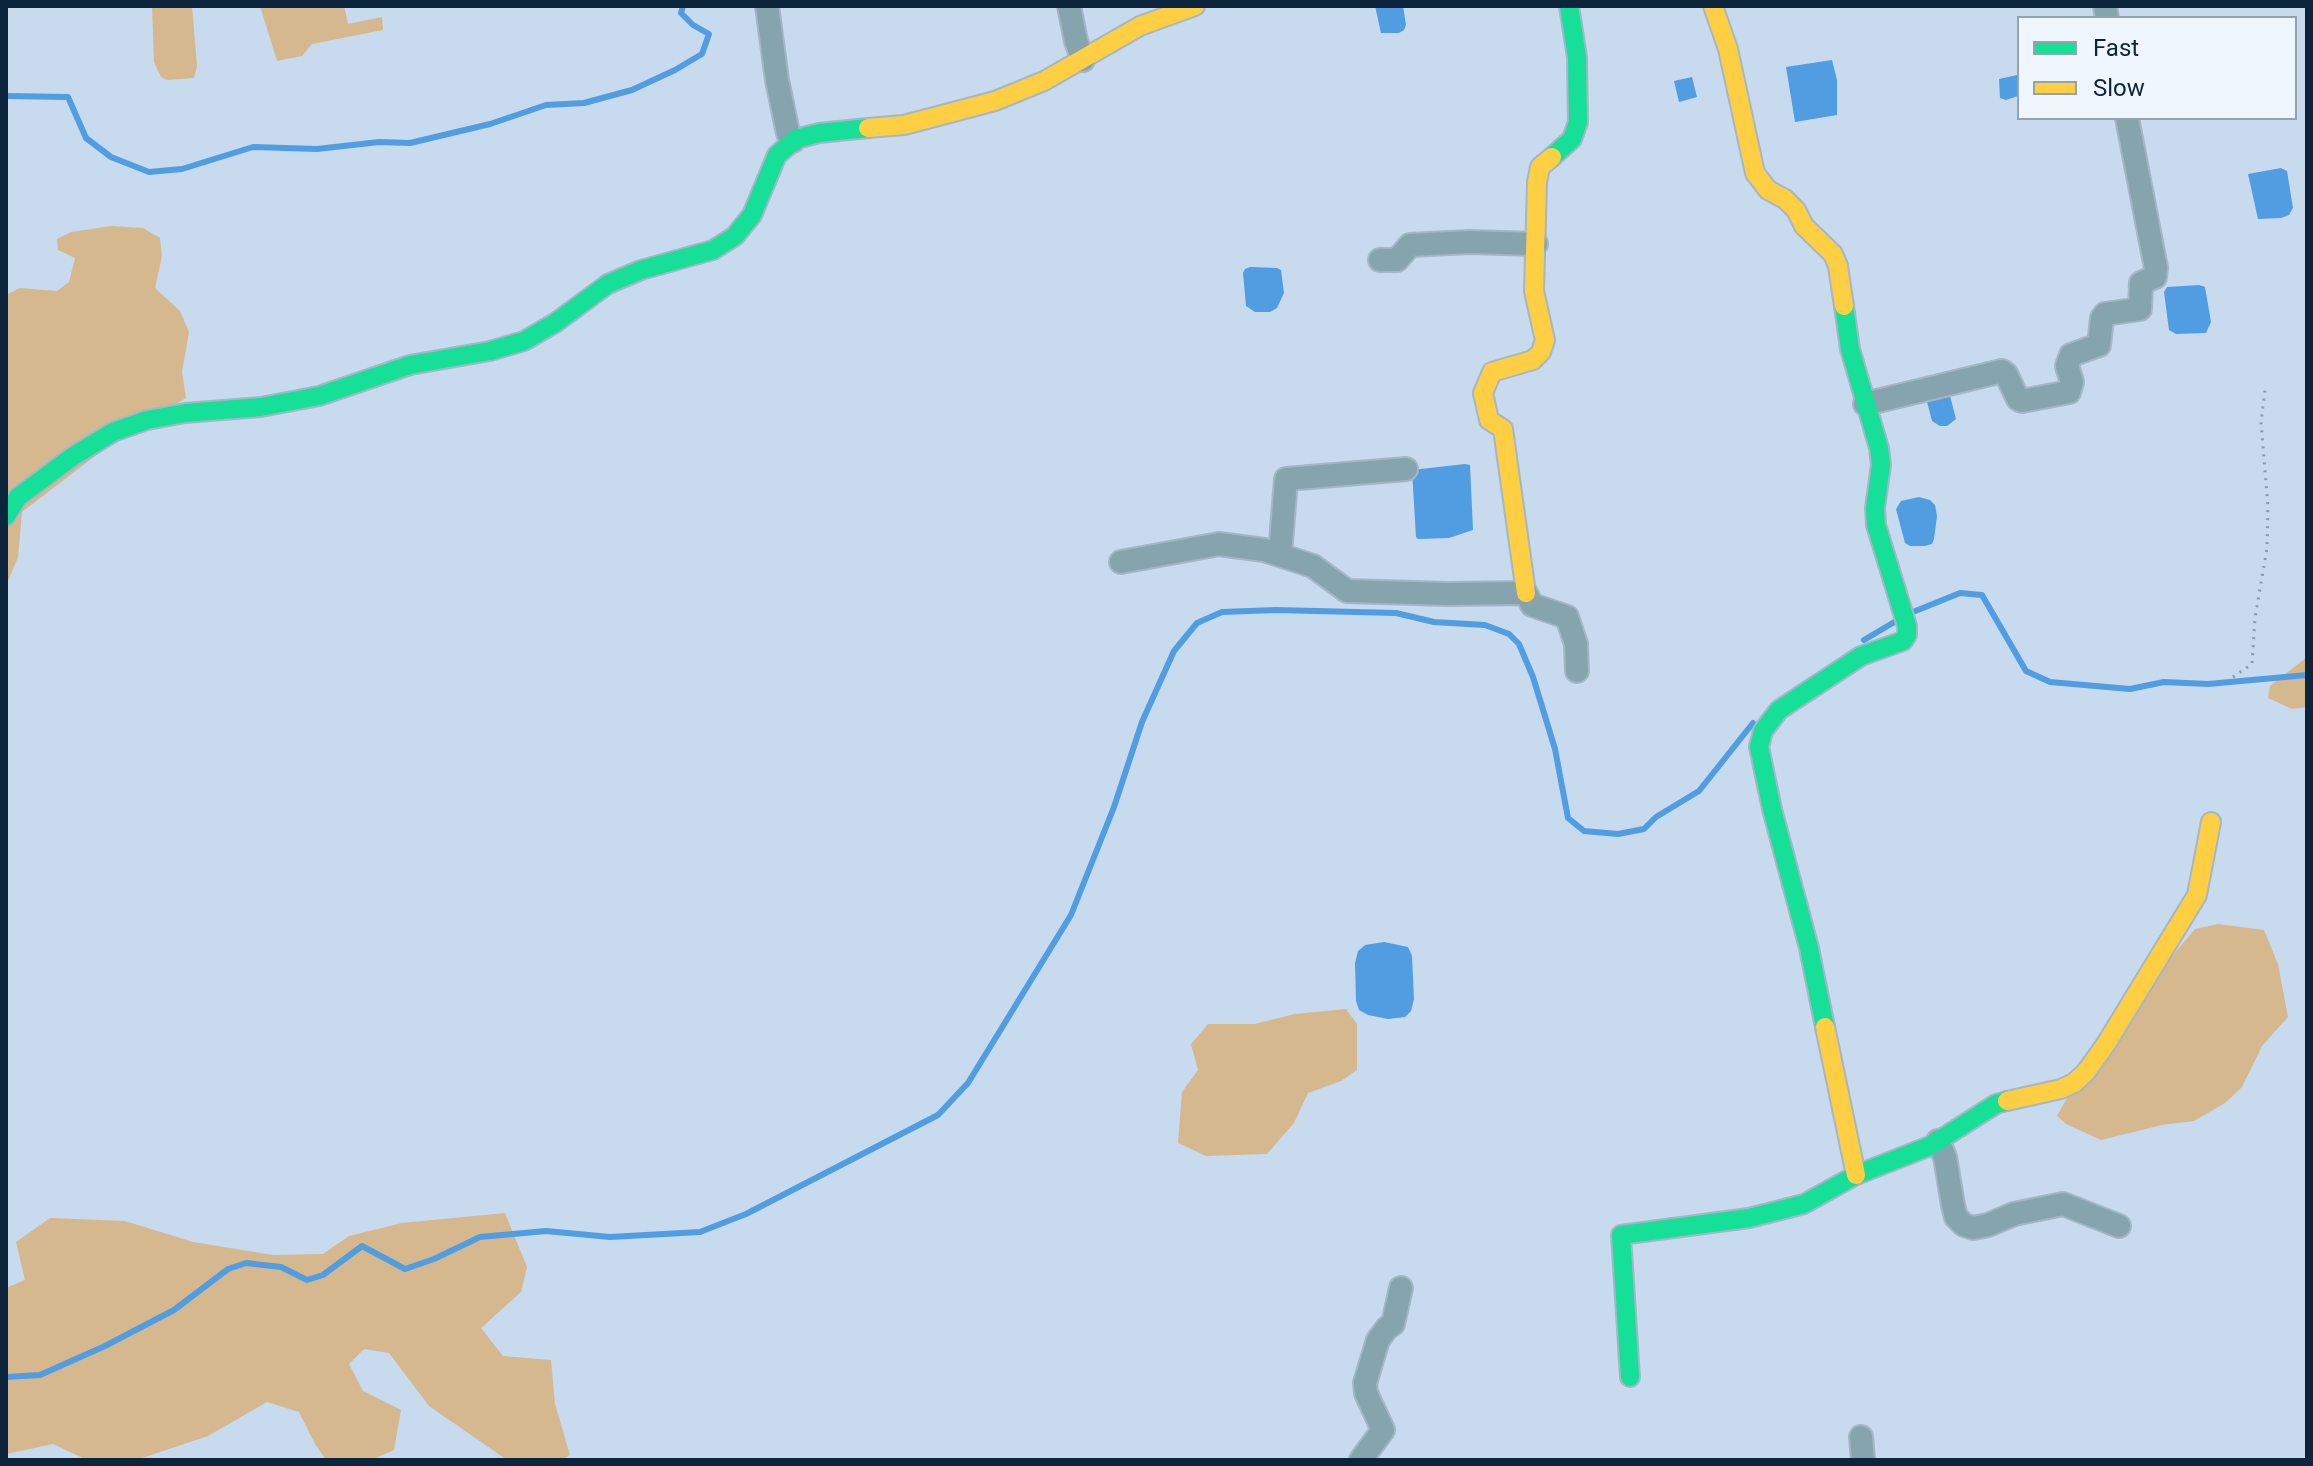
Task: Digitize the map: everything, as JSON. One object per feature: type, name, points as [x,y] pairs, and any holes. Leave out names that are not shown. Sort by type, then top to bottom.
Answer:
[{"type":"street","points":[[767,6],[777,80],[788,133],[793,141]]},
{"type":"street","points":[[1069,6],[1083,60]]},
{"type":"street","points":[[6,516],[18,497],[72,457],[113,432],[147,420],[185,413],[261,407],[319,396],[410,365],[490,351],[524,341],[555,323],[608,284],[641,270],[713,250],[735,236],[752,215],[777,155],[793,141],[806,135],[882,128],[927,120],[1008,96],[1083,60],[1118,36],[1195,6]]},
{"type":"street","points":[[1569,6],[1577,57],[1578,122],[1572,139],[1540,167],[1537,182],[1534,291],[1545,340],[1541,352],[1533,360],[1492,372],[1483,393],[1489,420],[1503,429],[1526,593],[1532,605],[1567,617],[1576,644],[1577,671]]},
{"type":"street","points":[[1713,6],[1728,49],[1755,173],[1768,190],[1785,199],[1796,210],[1804,226],[1833,254],[1838,266],[1850,349],[1879,448],[1881,465],[1875,508],[1876,525],[1907,626],[1903,641],[1861,656],[1779,710],[1763,731],[1759,747],[1809,948],[1856,1175]]},
{"type":"street","points":[[1865,404],[2002,371],[2022,401],[2069,392],[2072,382],[2067,366],[2071,355],[2099,345],[2105,314],[2140,309],[2141,283],[2155,277],[2156,268],[2127,120]]},
{"type":"street","points":[[1380,260],[1397,260],[1410,245],[1536,244]]},
{"type":"street","points":[[1280,555],[1286,479],[1406,469]]},
{"type":"street","points":[[1121,562],[1219,544],[1264,550],[1313,566],[1347,591],[1526,593]]},
{"type":"street","points":[[1630,1377],[1621,1235],[1776,1212],[1822,1195],[1856,1175],[1938,1141],[1996,1104],[2061,1089],[2086,1072],[2197,895],[2211,822]]},
{"type":"street","points":[[1938,1141],[1945,1157],[1956,1217],[1964,1225],[1973,1228],[1988,1225],[2014,1214],[2063,1204],[2119,1226]]},
{"type":"street","points":[[1361,1460],[1383,1430],[1366,1393],[1365,1383],[1378,1340],[1393,1324],[1401,1288]]},
{"type":"street","points":[[1861,1437],[1863,1460]]},
{"type":"path","points":[[2233,677],[2252,664],[2255,618],[2267,548],[2268,507],[2261,422],[2265,390]]},
{"type":"shaded area","points":[[152,6],[192,6],[197,66],[194,78],[167,80],[161,77],[154,62]]},
{"type":"shaded area","points":[[260,6],[344,6],[348,24],[382,17],[383,30],[312,44],[302,56],[277,61]]},
{"type":"shaded area","points":[[112,226],[143,228],[160,238],[162,256],[155,288],[180,311],[189,332],[182,372],[186,398],[116,440],[22,512],[18,557],[6,586],[6,295],[20,288],[57,291],[69,282],[75,258],[58,250],[57,239],[71,232]]},
{"type":"shaded area","points":[[2307,657],[2307,707],[2292,709],[2268,698],[2270,686]]},
{"type":"shaded area","points":[[2218,924],[2264,930],[2278,964],[2288,1017],[2262,1046],[2242,1087],[2225,1103],[2194,1121],[2162,1125],[2101,1140],[2066,1124],[2057,1116],[2067,1098],[2156,975],[2195,929]]},
{"type":"shaded area","points":[[1346,1009],[1357,1024],[1357,1070],[1341,1081],[1308,1093],[1294,1123],[1267,1154],[1206,1156],[1178,1143],[1182,1092],[1198,1070],[1191,1044],[1208,1024],[1255,1024],[1295,1014]]},
{"type":"shaded area","points":[[505,1213],[527,1267],[521,1292],[481,1328],[503,1356],[551,1360],[555,1404],[570,1455],[561,1460],[507,1460],[429,1406],[389,1353],[364,1349],[349,1364],[363,1391],[401,1410],[394,1450],[371,1460],[326,1460],[299,1412],[267,1402],[208,1436],[136,1460],[87,1460],[53,1444],[6,1454],[6,1288],[25,1280],[16,1242],[50,1218],[125,1221],[193,1242],[273,1255],[323,1254],[349,1236],[402,1223]]},
{"type":"water","points":[[1375,6],[1403,6],[1404,30],[1381,33]]},
{"type":"water","points":[[1832,60],[1837,80],[1837,115],[1795,122],[1786,67]]},
{"type":"water","points":[[2017,75],[2017,96],[2006,100],[2000,98],[1999,79]]},
{"type":"water","points":[[1692,77],[1697,97],[1679,102],[1674,81]]},
{"type":"water","points":[[2281,168],[2287,171],[2293,208],[2289,215],[2281,218],[2258,219],[2248,174]]},
{"type":"water","points":[[1250,267],[1281,270],[1284,293],[1277,308],[1270,312],[1255,312],[1246,306],[1243,273]]},
{"type":"water","points":[[2167,287],[2205,287],[2211,322],[2206,333],[2176,334],[2169,330],[2164,292]]},
{"type":"water","points":[[1949,392],[1956,419],[1947,426],[1940,426],[1932,421],[1926,398]]},
{"type":"water","points":[[1470,465],[1473,530],[1449,538],[1418,539],[1412,470]]},
{"type":"water","points":[[1919,497],[1935,505],[1934,539],[1932,544],[1910,546],[1905,543],[1896,509],[1901,501]]},
{"type":"water","points":[[1384,942],[1408,947],[1412,956],[1414,999],[1411,1011],[1405,1017],[1388,1019],[1368,1015],[1359,1010],[1356,1001],[1355,963],[1358,951],[1365,945]]},
{"type":"waterway","points":[[6,96],[68,97],[86,138],[111,157],[149,172],[182,169],[253,147],[317,149],[379,142],[410,143],[490,124],[546,105],[584,103],[632,90],[675,70],[702,54],[709,34],[681,13],[683,6]]},
{"type":"waterway","points":[[1913,612],[1960,593],[1982,595],[2026,671],[2050,682],[2130,689],[2164,682],[2208,684],[2307,675]]},
{"type":"waterway","points":[[6,1377],[40,1375],[105,1346],[174,1310],[228,1269],[246,1263],[281,1267],[307,1280],[323,1275],[362,1246],[405,1269],[480,1237],[546,1231],[610,1237],[700,1232],[746,1214],[938,1115],[968,1083],[1071,915],[1114,807],[1142,722],[1174,651],[1197,623],[1222,612],[1396,613],[1434,622],[1485,625],[1509,634],[1519,644],[1533,677],[1555,749],[1568,818],[1584,831],[1618,834],[1644,829],[1656,817],[1699,791],[1753,723]]},
{"type":"waterway","points":[[1864,640],[1896,621]]},
{"type":"traffic: fast","points":[[1552,157],[1572,139],[1578,122],[1577,57],[1569,6]]},
{"type":"traffic: fast","points":[[6,516],[18,497],[72,457],[113,432],[147,420],[185,413],[261,407],[319,396],[410,365],[490,351],[524,341],[555,323],[608,284],[641,270],[713,250],[735,236],[752,215],[777,155],[796,139],[819,133],[868,128]]},
{"type":"traffic: fast","points":[[1825,1027],[1809,948],[1759,747],[1763,731],[1779,710],[1861,656],[1903,641],[1907,635],[1907,626],[1876,525],[1875,508],[1881,465],[1879,448],[1850,349],[1844,306]]},
{"type":"traffic: fast","points":[[1630,1377],[1621,1235],[1749,1218],[1804,1204],[1856,1175],[1930,1146],[1996,1104],[2007,1101]]},
{"type":"traffic: slow","points":[[868,128],[904,125],[995,101],[1044,81],[1140,26],[1195,6]]},
{"type":"traffic: slow","points":[[1713,6],[1728,49],[1755,173],[1768,190],[1785,199],[1796,210],[1804,226],[1833,254],[1838,266],[1844,306]]},
{"type":"traffic: slow","points":[[1526,593],[1503,429],[1489,420],[1483,393],[1492,372],[1533,360],[1541,352],[1545,340],[1534,291],[1537,182],[1540,167],[1552,157]]},
{"type":"traffic: slow","points":[[2007,1101],[2061,1089],[2086,1072],[2197,895],[2211,822]]},
{"type":"traffic: slow","points":[[1825,1027],[1856,1175]]}]
